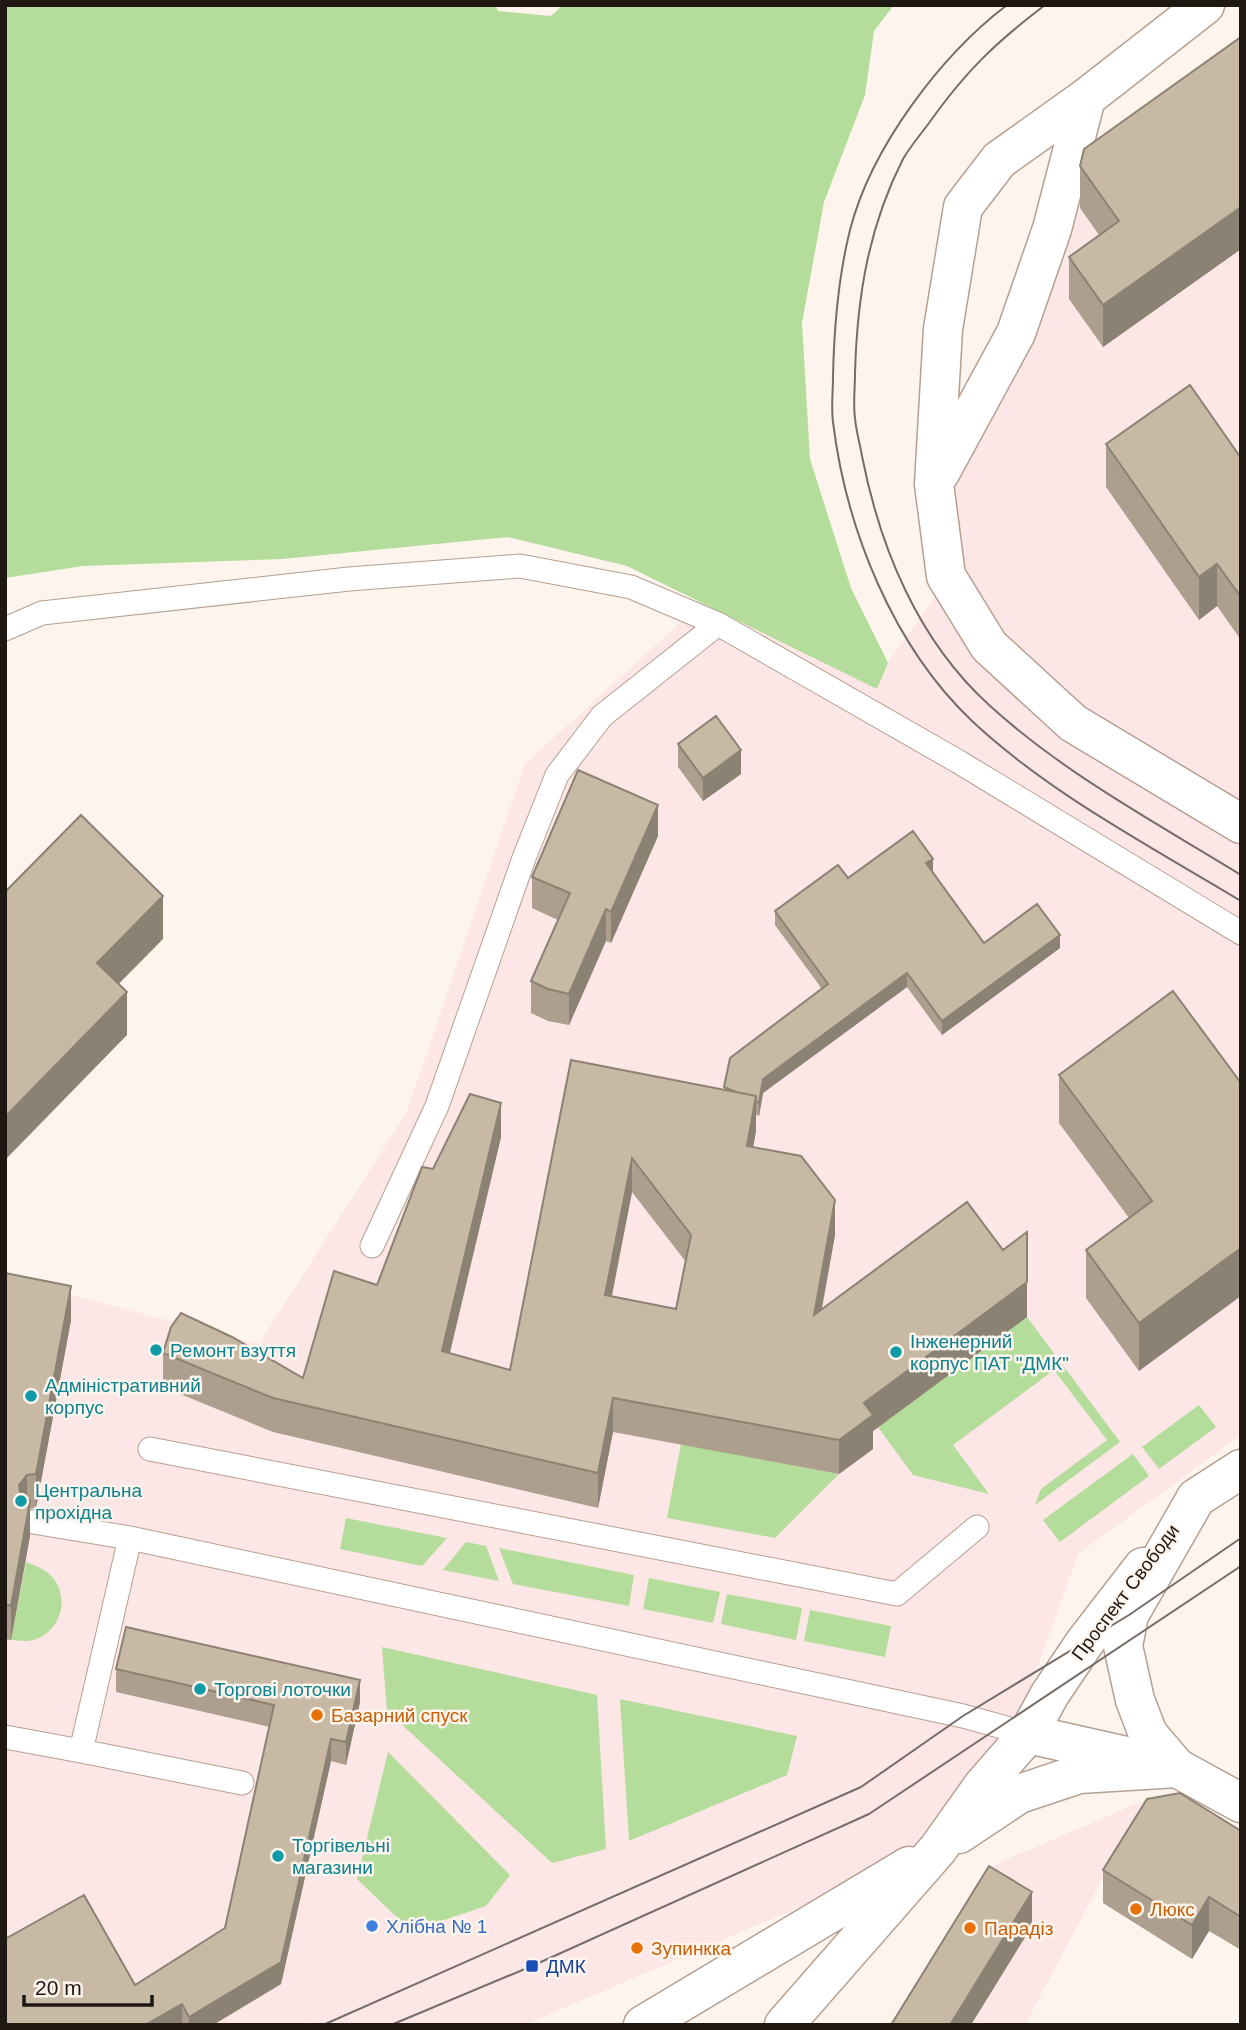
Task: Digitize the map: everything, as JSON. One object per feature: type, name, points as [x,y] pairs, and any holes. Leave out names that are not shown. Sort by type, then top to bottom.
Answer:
[{"type":"street","points":[[1205,5],[1086,98],[999,160],[962,207],[943,329],[934,484],[946,576],[989,646],[1073,723],[1241,824]]},
{"type":"street","points":[[934,484],[1016,333],[1052,229],[1086,98]]},
{"type":"street","name":"Проспект Свободи","points":[[938,1849],[982,1787],[1028,1734],[1085,1642],[1196,1498],[1241,1469]]},
{"type":"street","points":[[1177,1768],[1148,1734],[1135,1700],[1123,1646],[1129,1615],[1196,1498]]},
{"type":"street","points":[[1028,1734],[1177,1768],[1241,1802]]},
{"type":"street","points":[[643,2025],[938,1849],[1019,1794],[1079,1774],[1177,1768]]},
{"type":"street","points":[[784,2025],[938,1849]]},
{"type":"lane","points":[[5,629],[42,613],[349,579],[520,566],[631,587],[718,624],[959,762],[1241,933]]},
{"type":"lane","points":[[372,1246],[437,1106],[524,858],[557,775],[601,716],[718,624]]},
{"type":"lane","points":[[150,1449],[897,1594],[977,1527]]},
{"type":"lane","points":[[33,1522],[130,1538],[899,1702],[1028,1734]]},
{"type":"lane","points":[[82,1751],[130,1538]]},
{"type":"lane","points":[[5,1737],[242,1783]]},
{"type":"shaded area","points":[[1241,67],[1241,1435],[1078,1554],[975,1841],[825,1896],[524,2025],[312,2025],[310,2021],[303,2025],[5,2025],[5,1278],[259,1344],[407,1112],[525,764],[702,603],[877,688],[888,663],[961,560],[952,480],[1074,188]]},
{"type":"shaded area","points":[[1143,1801],[1025,2025],[891,2025],[994,1865]]},
{"type":"green space","points":[[5,5],[495,5],[498,11],[551,16],[563,5],[894,5],[874,31],[865,95],[824,202],[802,323],[810,459],[851,588],[888,663],[877,689],[627,566],[508,537],[282,559],[83,566],[5,578]]},
{"type":"green space","points":[[1027,1317],[1120,1442],[1035,1505],[1041,1489],[1107,1440],[1054,1370],[953,1445],[989,1494],[913,1475],[878,1427]]},
{"type":"green space","points":[[1199,1405],[1216,1427],[1159,1469],[1142,1447]]},
{"type":"green space","points":[[681,1444],[839,1474],[775,1538],[667,1518]]},
{"type":"green space","points":[[1133,1454],[1149,1476],[1060,1542],[1043,1520]]},
{"type":"green space","points":[[346,1518],[447,1538],[422,1566],[340,1549]]},
{"type":"green space","points":[[466,1542],[486,1546],[499,1581],[443,1570]]},
{"type":"green space","points":[[499,1548],[634,1575],[629,1606],[513,1584]]},
{"type":"green space","points":[[26,1562],[44,1570],[53,1578],[61,1596],[60,1615],[50,1630],[42,1636],[30,1641],[11,1640]]},
{"type":"green space","points":[[649,1578],[720,1592],[713,1623],[643,1609]]},
{"type":"green space","points":[[727,1594],[802,1608],[796,1640],[721,1624]]},
{"type":"green space","points":[[810,1610],[891,1626],[885,1657],[804,1641]]},
{"type":"green space","points":[[382,1647],[597,1695],[606,1849],[552,1863],[387,1711]]},
{"type":"green space","points":[[620,1699],[797,1736],[787,1775],[629,1841]]},
{"type":"green space","points":[[388,1752],[510,1875],[486,1906],[411,1931],[357,1879]]},
{"type":"building","points":[[1241,37],[1241,207],[1103,305],[1069,257],[1119,221],[1080,166],[1084,149]]},
{"type":"building","points":[[1190,385],[1241,458],[1241,597],[1217,564],[1199,577],[1106,444]]},
{"type":"building","points":[[716,716],[741,750],[703,778],[678,744]]},
{"type":"building","points":[[578,770],[658,805],[611,912],[606,909],[569,994],[531,981],[570,893],[532,877]]},
{"type":"building","points":[[81,815],[163,896],[97,963],[127,992],[5,1117],[5,892]]},
{"type":"building","points":[[913,831],[933,859],[926,863],[984,943],[1037,904],[1060,935],[942,1021],[907,973],[763,1079],[759,1103],[756,1102],[756,1096],[724,1087],[730,1058],[828,984],[775,911],[838,865],[848,878]]},
{"type":"building","points":[[1173,991],[1241,1083],[1241,1248],[1139,1323],[1086,1250],[1152,1201],[1059,1075]]},
{"type":"building","points":[[571,1060],[756,1096],[747,1146],[801,1156],[835,1200],[814,1315],[967,1202],[1003,1250],[1027,1232],[1027,1282],[864,1403],[873,1415],[839,1440],[613,1398],[598,1473],[273,1398],[163,1353],[171,1327],[181,1313],[232,1337],[303,1378],[334,1271],[377,1285],[422,1167],[433,1169],[470,1094],[501,1103],[442,1351],[510,1370]],"holes":[[[632,1158],[691,1235],[676,1309],[605,1295]]]},
{"type":"building","name":"Адміністративний корпус","points":[[5,1273],[71,1286],[36,1474],[27,1475],[19,1485],[20,1493],[30,1501],[11,1606],[5,1604]]},
{"type":"building","points":[[126,1627],[360,1680],[346,1742],[331,1739],[281,1962],[189,2017],[182,2004],[145,2025],[5,2025],[5,1939],[84,1895],[135,1985],[225,1928],[274,1705],[116,1669]]},
{"type":"building","points":[[1180,1793],[1241,1831],[1241,1917],[1209,1897],[1192,1925],[1103,1870],[1147,1799]]},
{"type":"building","points":[[989,1866],[1032,1892],[950,2025],[891,2025]]},
{"type":"tram line","points":[[1007,5],[957,50],[911,106],[874,167],[850,230],[837,303],[832,406],[839,462],[849,503],[878,584],[897,622],[919,658],[944,691],[972,721],[1067,796],[1241,901]]},
{"type":"tram line","points":[[1045,5],[1011,32],[955,88],[903,159],[881,211],[862,291],[855,374],[856,423],[870,490],[879,525],[906,590],[922,622],[963,679],[1017,729],[1078,774],[1241,875]]},
{"type":"tram line","points":[[323,2025],[861,1787],[963,1716],[1129,1615],[1241,1538]]},
{"type":"tram line","points":[[391,2025],[532,1966],[869,1814],[1241,1566]]},
{"type":"place","name":"Ремонт взуття","points":[[156,1350]]},
{"type":"place","name":"Інженерний корпус ПАТ \"ДМК\"","points":[[896,1352]]},
{"type":"place","name":"Адміністративний корпус","points":[[31,1396]]},
{"type":"place","name":"Центральна прохідна","points":[[21,1501]]},
{"type":"place","name":"Торгові лоточки","points":[[200,1689]]},
{"type":"place","name":"Базарний спуск","points":[[317,1715]]},
{"type":"place","name":"Торгівельні магазини","points":[[278,1856]]},
{"type":"place","name":"Люкс","points":[[1136,1909]]},
{"type":"place","name":"Хлібна № 1","points":[[372,1926]]},
{"type":"place","name":"Парадіз","points":[[970,1928]]},
{"type":"place","name":"Зупинкка","points":[[637,1948]]},
{"type":"place","name":"ДМК","points":[[532,1966]]}]
